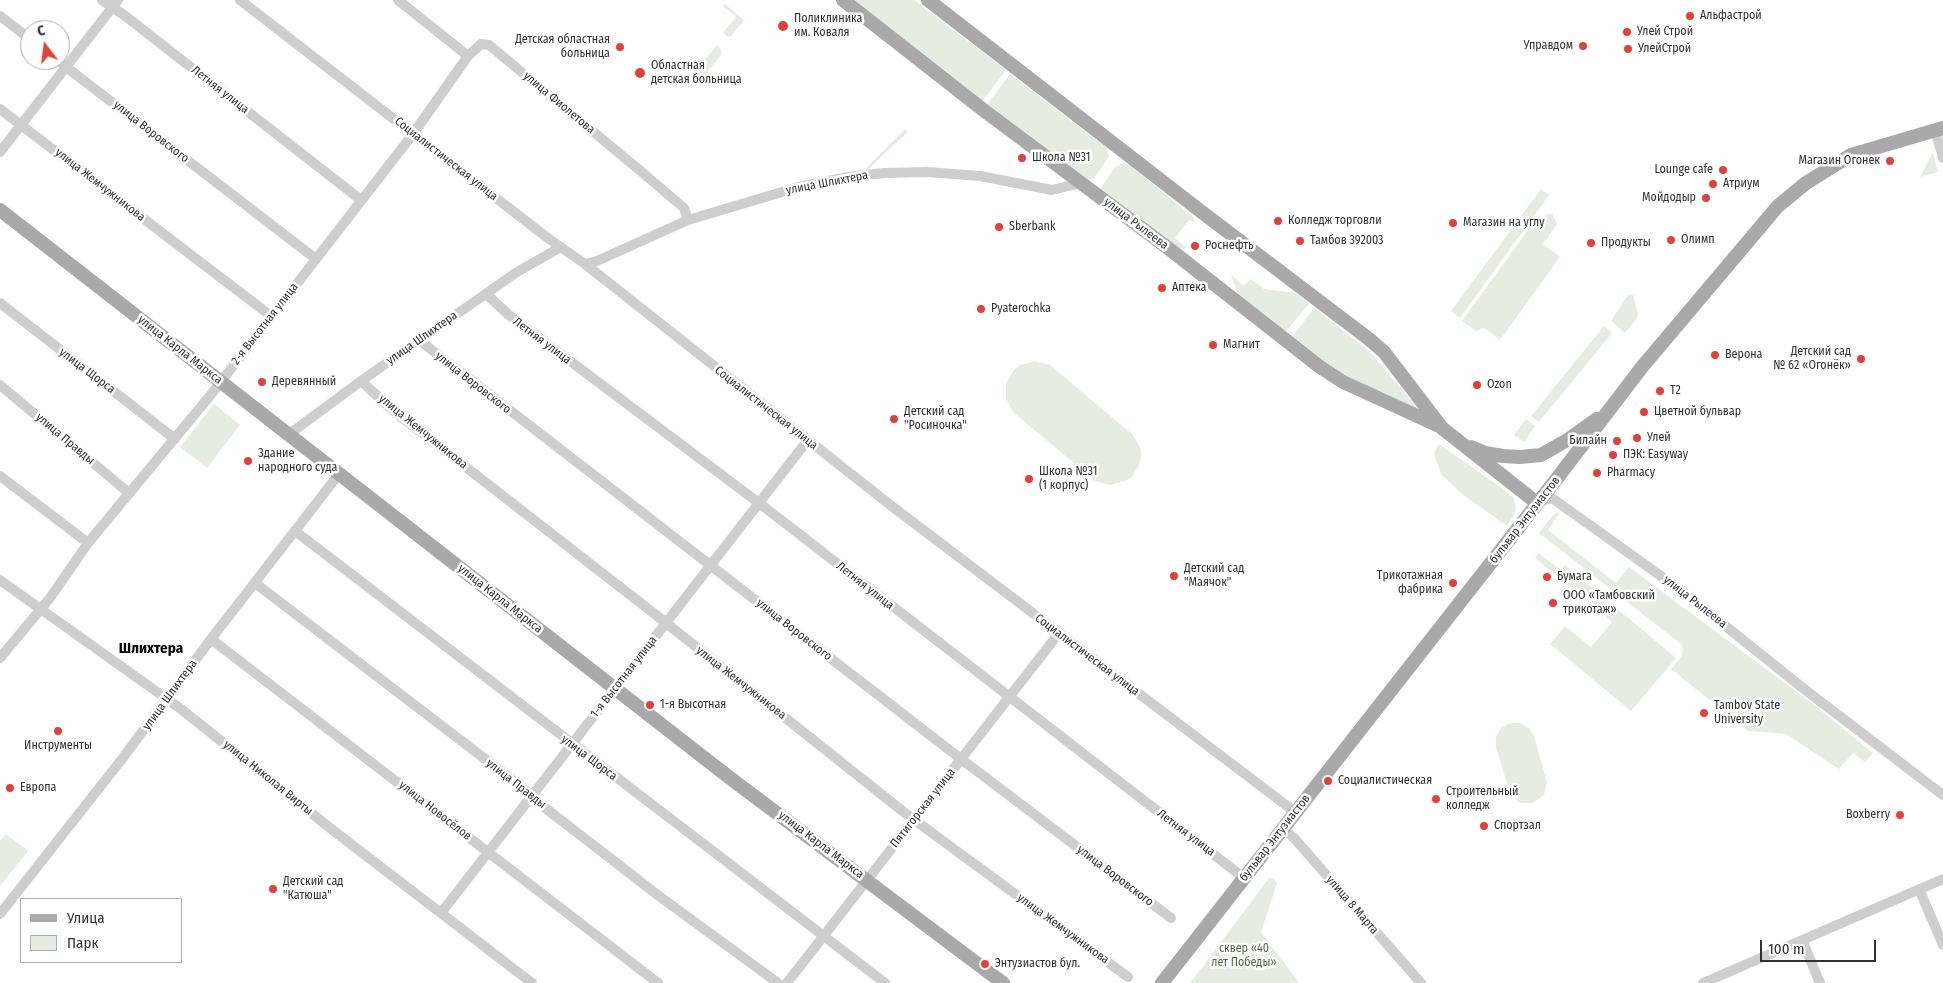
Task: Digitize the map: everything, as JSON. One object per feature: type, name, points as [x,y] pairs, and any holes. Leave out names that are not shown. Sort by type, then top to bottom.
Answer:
[{"type":"main road","name":"улица Рылеева","points":[[843,0],[982,109],[1168,248],[1320,367],[1343,382],[1442,428]]},
{"type":"main road","name":"улица Рылеева","points":[[928,0],[1369,338],[1384,352],[1442,428],[1537,503]]},
{"type":"main road","name":"бульвар Энтузиастов","points":[[1162,983],[1642,367],[1778,206],[1806,182],[1851,155],[1939,129]]},
{"type":"main road","name":"улица Карла Маркса","points":[[0,210],[730,778],[1003,983]]},
{"type":"main road","points":[[1461,444],[1485,453],[1503,456],[1541,455],[1569,439],[1609,410]]},
{"type":"street","name":"Летняя улица","points":[[102,0],[115,4],[361,200]]},
{"type":"street","name":"Социалистическая улица","points":[[240,0],[585,264],[808,441],[1295,812]]},
{"type":"street","points":[[398,0],[468,56]]},
{"type":"street","points":[[70,62],[115,4]]},
{"type":"street","points":[[0,16],[20,31]]},
{"type":"street","name":"улица Фиолетова","points":[[468,56],[480,44],[489,45],[684,208],[688,220]]},
{"type":"street","name":"2-я Высотная улица","points":[[0,658],[50,598],[88,543],[221,382],[413,134],[468,56]]},
{"type":"street","points":[[0,152],[64,70]]},
{"type":"street","name":"улица Воровского","points":[[70,70],[316,259]]},
{"type":"street","name":"улица Жемчужникова","points":[[0,108],[272,316]]},
{"type":"street","points":[[1939,129],[1943,158]]},
{"type":"street","name":"улица Шлихтера","points":[[585,264],[597,261],[688,220],[799,187],[848,177],[884,173],[927,172],[980,176],[1052,190],[1081,183]]},
{"type":"street","name":"улица Шлихтера","points":[[288,435],[419,340],[518,272],[561,247]]},
{"type":"street","name":"Летняя улица","points":[[486,294],[509,315],[759,504],[1244,878]]},
{"type":"street","name":"улица Щорса","points":[[0,302],[175,438]]},
{"type":"street","name":"улица Воровского","points":[[419,340],[961,759],[1171,918]]},
{"type":"street","name":"улица Жемчужникова","points":[[361,381],[395,412],[666,623],[914,820],[1128,977]]},
{"type":"street","name":"улица Правды","points":[[0,385],[129,493]]},
{"type":"street","name":"1-я Высотная улица","points":[[440,913],[808,441]]},
{"type":"street","name":"улица Шлихтера","points":[[0,914],[111,774],[339,474]]},
{"type":"street","points":[[0,476],[88,543]]},
{"type":"street","name":"улица Рылеева","points":[[1537,503],[1552,498],[1672,583],[1808,692],[1943,795]]},
{"type":"street","name":"улица Щорса","points":[[295,531],[885,983]]},
{"type":"street","name":"улица Николая Вирты","points":[[0,580],[166,700],[532,983]]},
{"type":"street","name":"улица Правды","points":[[255,584],[532,795],[666,901],[778,983]]},
{"type":"street","name":"Пятигорская улица","points":[[787,983],[1059,634]]},
{"type":"street","name":"улица Новосёлов","points":[[212,640],[658,983]]},
{"type":"street","name":"улица 8 Марта","points":[[1282,828],[1294,838],[1421,983]]},
{"type":"street","points":[[1703,983],[1943,878]]},
{"type":"street","points":[[1919,889],[1943,945]]},
{"type":"street","points":[[1802,940],[1820,983]]},
{"type":"green space","points":[[848,0],[914,0],[1006,70],[981,103]]},
{"type":"green space","points":[[725,4],[744,20],[730,37],[725,35],[724,31],[736,17],[723,6]]},
{"type":"green space","points":[[717,45],[721,50],[721,55],[697,85],[688,87],[685,84]]},
{"type":"green space","points":[[1010,74],[1107,148],[1109,157],[1094,178],[1089,180],[986,106]]},
{"type":"green space","points":[[905,129],[908,132],[866,171],[865,169]]},
{"type":"green space","points":[[1933,152],[1938,172],[1920,177]]},
{"type":"green space","points":[[1124,163],[1131,166],[1193,217],[1195,221],[1189,220],[1175,238],[1187,248],[1178,248],[1100,189],[1115,167]]},
{"type":"green space","points":[[1541,189],[1549,195],[1460,318],[1451,311]]},
{"type":"green space","points":[[1552,213],[1557,224],[1543,244],[1560,257],[1500,340],[1484,328],[1476,331],[1462,321],[1531,226],[1536,229],[1545,215]]},
{"type":"green space","points":[[1231,275],[1244,286],[1251,279],[1264,289],[1296,293],[1309,304],[1283,335],[1239,297]]},
{"type":"green space","points":[[1628,295],[1633,295],[1638,313],[1637,318],[1625,333],[1611,321]]},
{"type":"green space","points":[[1314,308],[1369,351],[1428,420],[1341,378],[1290,340]]},
{"type":"green space","points":[[1604,326],[1612,333],[1539,422],[1531,416]]},
{"type":"green space","points":[[1035,361],[1050,365],[1132,434],[1140,447],[1141,455],[1140,463],[1132,477],[1110,485],[1095,481],[1013,412],[1006,399],[1006,383],[1014,370],[1020,365]]},
{"type":"green space","points":[[214,404],[240,425],[207,468],[180,447]]},
{"type":"green space","points":[[1526,419],[1535,426],[1524,442],[1514,435]]},
{"type":"green space","points":[[1439,444],[1514,498],[1516,508],[1507,526],[1462,494],[1441,474],[1434,454]]},
{"type":"green space","points":[[1558,512],[1560,513],[1548,530],[1616,583],[1629,567],[1813,704],[1873,753],[1865,762],[1853,753],[1839,769],[1786,734],[1748,731],[1671,669],[1682,656],[1683,649],[1681,644],[1539,533],[1552,516]]},
{"type":"green space","points":[[1539,553],[1560,570],[1565,565],[1676,658],[1631,711],[1550,644],[1565,626],[1591,647],[1612,622],[1535,558]]},
{"type":"green space","points":[[1510,723],[1520,723],[1529,728],[1534,736],[1547,782],[1544,795],[1533,803],[1520,803],[1510,794],[1496,747],[1496,737],[1501,728]]},
{"type":"green space","points":[[6,834],[28,851],[0,886],[0,841]]},
{"type":"green space","name":"cквер «40 лет Победы»","points":[[1269,878],[1274,878],[1277,883],[1261,932],[1299,983],[1190,983]]},
{"type":"place","name":"Альфастрой","points":[[1690,16]]},
{"type":"place","name":"Поликлиника им. Коваля","points":[[783,26]]},
{"type":"place","name":"Улей Строй","points":[[1627,32]]},
{"type":"place","name":"Управдом","points":[[1583,46]]},
{"type":"place","name":"Детская областная больница","points":[[620,47]]},
{"type":"place","name":"УлейСтрой","points":[[1628,49]]},
{"type":"place","name":"Областная детская больница","points":[[640,73]]},
{"type":"place","name":"Школа №31","points":[[1022,158]]},
{"type":"place","name":"Магазин Огонек","points":[[1890,161]]},
{"type":"place","name":"Lounge cafe","points":[[1723,170]]},
{"type":"place","name":"Атриум","points":[[1713,184]]},
{"type":"place","name":"Мойдодыр","points":[[1706,198]]},
{"type":"place","name":"Колледж торговли","points":[[1278,221]]},
{"type":"place","name":"Магазин на углу","points":[[1453,223]]},
{"type":"place","name":"Sberbank","points":[[999,227]]},
{"type":"place","name":"Олимп","points":[[1671,240]]},
{"type":"place","name":"Тамбов 392003","points":[[1300,241]]},
{"type":"place","name":"Продукты","points":[[1591,243]]},
{"type":"place","name":"Роснефть","points":[[1195,246]]},
{"type":"place","name":"Аптека","points":[[1162,288]]},
{"type":"place","name":"Pyaterochka","points":[[981,309]]},
{"type":"place","name":"Магнит","points":[[1213,345]]},
{"type":"place","name":"Верона","points":[[1715,355]]},
{"type":"place","name":"Детский сад № 62 «Огонёк»","points":[[1861,359]]},
{"type":"place","name":"Деревянный","points":[[262,382]]},
{"type":"place","name":"Ozon","points":[[1477,385]]},
{"type":"place","name":"T2","points":[[1660,391]]},
{"type":"place","name":"Цветной бульвар","points":[[1644,412]]},
{"type":"place","name":"Детский сад \"Росиночка\"","points":[[894,419]]},
{"type":"place","name":"Улей","points":[[1637,438]]},
{"type":"place","name":"Билайн","points":[[1617,441]]},
{"type":"place","name":"ПЭК: Easyway","points":[[1613,455]]},
{"type":"place","name":"Здание народного суда","points":[[248,461]]},
{"type":"place","name":"Pharmacy","points":[[1597,473]]},
{"type":"place","name":"Школа №31 (1 корпус)","points":[[1029,479]]},
{"type":"place","name":"Детский сад \"Маячок\"","points":[[1174,576]]},
{"type":"place","name":"Бумага","points":[[1547,577]]},
{"type":"place","name":"Трикотажная фабрика","points":[[1453,583]]},
{"type":"place","name":"ООО «Тамбовский трикотаж»","points":[[1553,603]]},
{"type":"place","name":"1-я Высотная","points":[[650,705]]},
{"type":"place","name":"Tambov State University","points":[[1704,713]]},
{"type":"place","name":"Инструменты","points":[[58,731]]},
{"type":"place","name":"Социалистическая","points":[[1328,781]]},
{"type":"place","name":"Европа","points":[[10,788]]},
{"type":"place","name":"Строительный колледж","points":[[1436,799]]},
{"type":"place","name":"Boxberry","points":[[1900,815]]},
{"type":"place","name":"Спортзал","points":[[1484,826]]},
{"type":"place","name":"Детский сад \"Катюша\"","points":[[273,889]]},
{"type":"place","name":"Энтузиастов бул.","points":[[985,964]]},
{"type":"district","name":"Шлихтера","points":[[151,649]]}]
